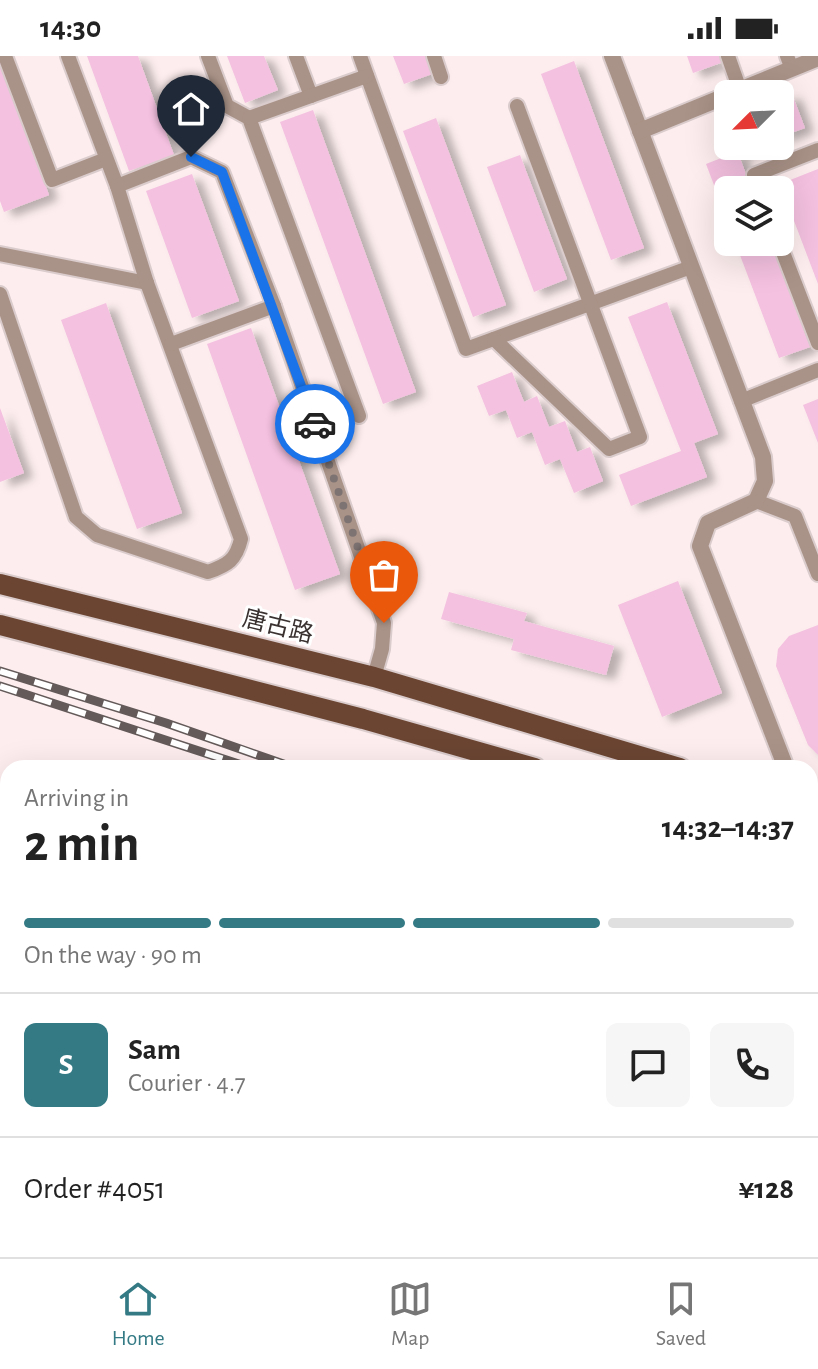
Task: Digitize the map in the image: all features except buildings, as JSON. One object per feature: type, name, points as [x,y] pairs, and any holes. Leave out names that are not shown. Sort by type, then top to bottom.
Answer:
[{"type":"main road","name":"唐古路","points":[[0,584],[374,677],[653,760]]},
{"type":"main road","points":[[0,625],[363,719],[507,760]]},
{"type":"street","points":[[612,56],[763,457],[765,481],[756,501],[708,523],[700,546],[783,760]]},
{"type":"street","points":[[757,80],[790,62],[818,60]]},
{"type":"street","points":[[640,131],[714,101]]},
{"type":"lane","points":[[5,56],[52,180],[106,159]]},
{"type":"lane","points":[[0,294],[76,517],[97,535],[208,572],[225,566],[237,556],[241,539],[68,56]]},
{"type":"lane","points":[[208,56],[227,106],[249,118],[359,416]]},
{"type":"lane","points":[[296,56],[311,96]]},
{"type":"lane","points":[[360,56],[466,349],[691,267]]},
{"type":"lane","points":[[434,56],[441,77]]},
{"type":"lane","points":[[728,56],[731,80]]},
{"type":"lane","points":[[249,118],[367,76]]},
{"type":"lane","points":[[494,339],[609,449],[640,437],[517,106]]},
{"type":"lane","points":[[754,176],[818,150]]},
{"type":"lane","points":[[117,186],[191,157],[222,172],[274,306],[384,623],[382,649],[374,677]]},
{"type":"lane","points":[[0,254],[147,283]]},
{"type":"lane","points":[[784,256],[818,343]]},
{"type":"lane","points":[[171,344],[274,306]]},
{"type":"lane","points":[[741,401],[818,370]]},
{"type":"lane","points":[[756,501],[795,516],[818,574]]},
{"type":"railway","points":[[0,671],[272,760]]},
{"type":"railway","points":[[0,686],[227,760]]},
{"type":"way so far","points":[[315,424],[384,623]]},
{"type":"route","points":[[191,157],[222,172],[315,424]]}]
